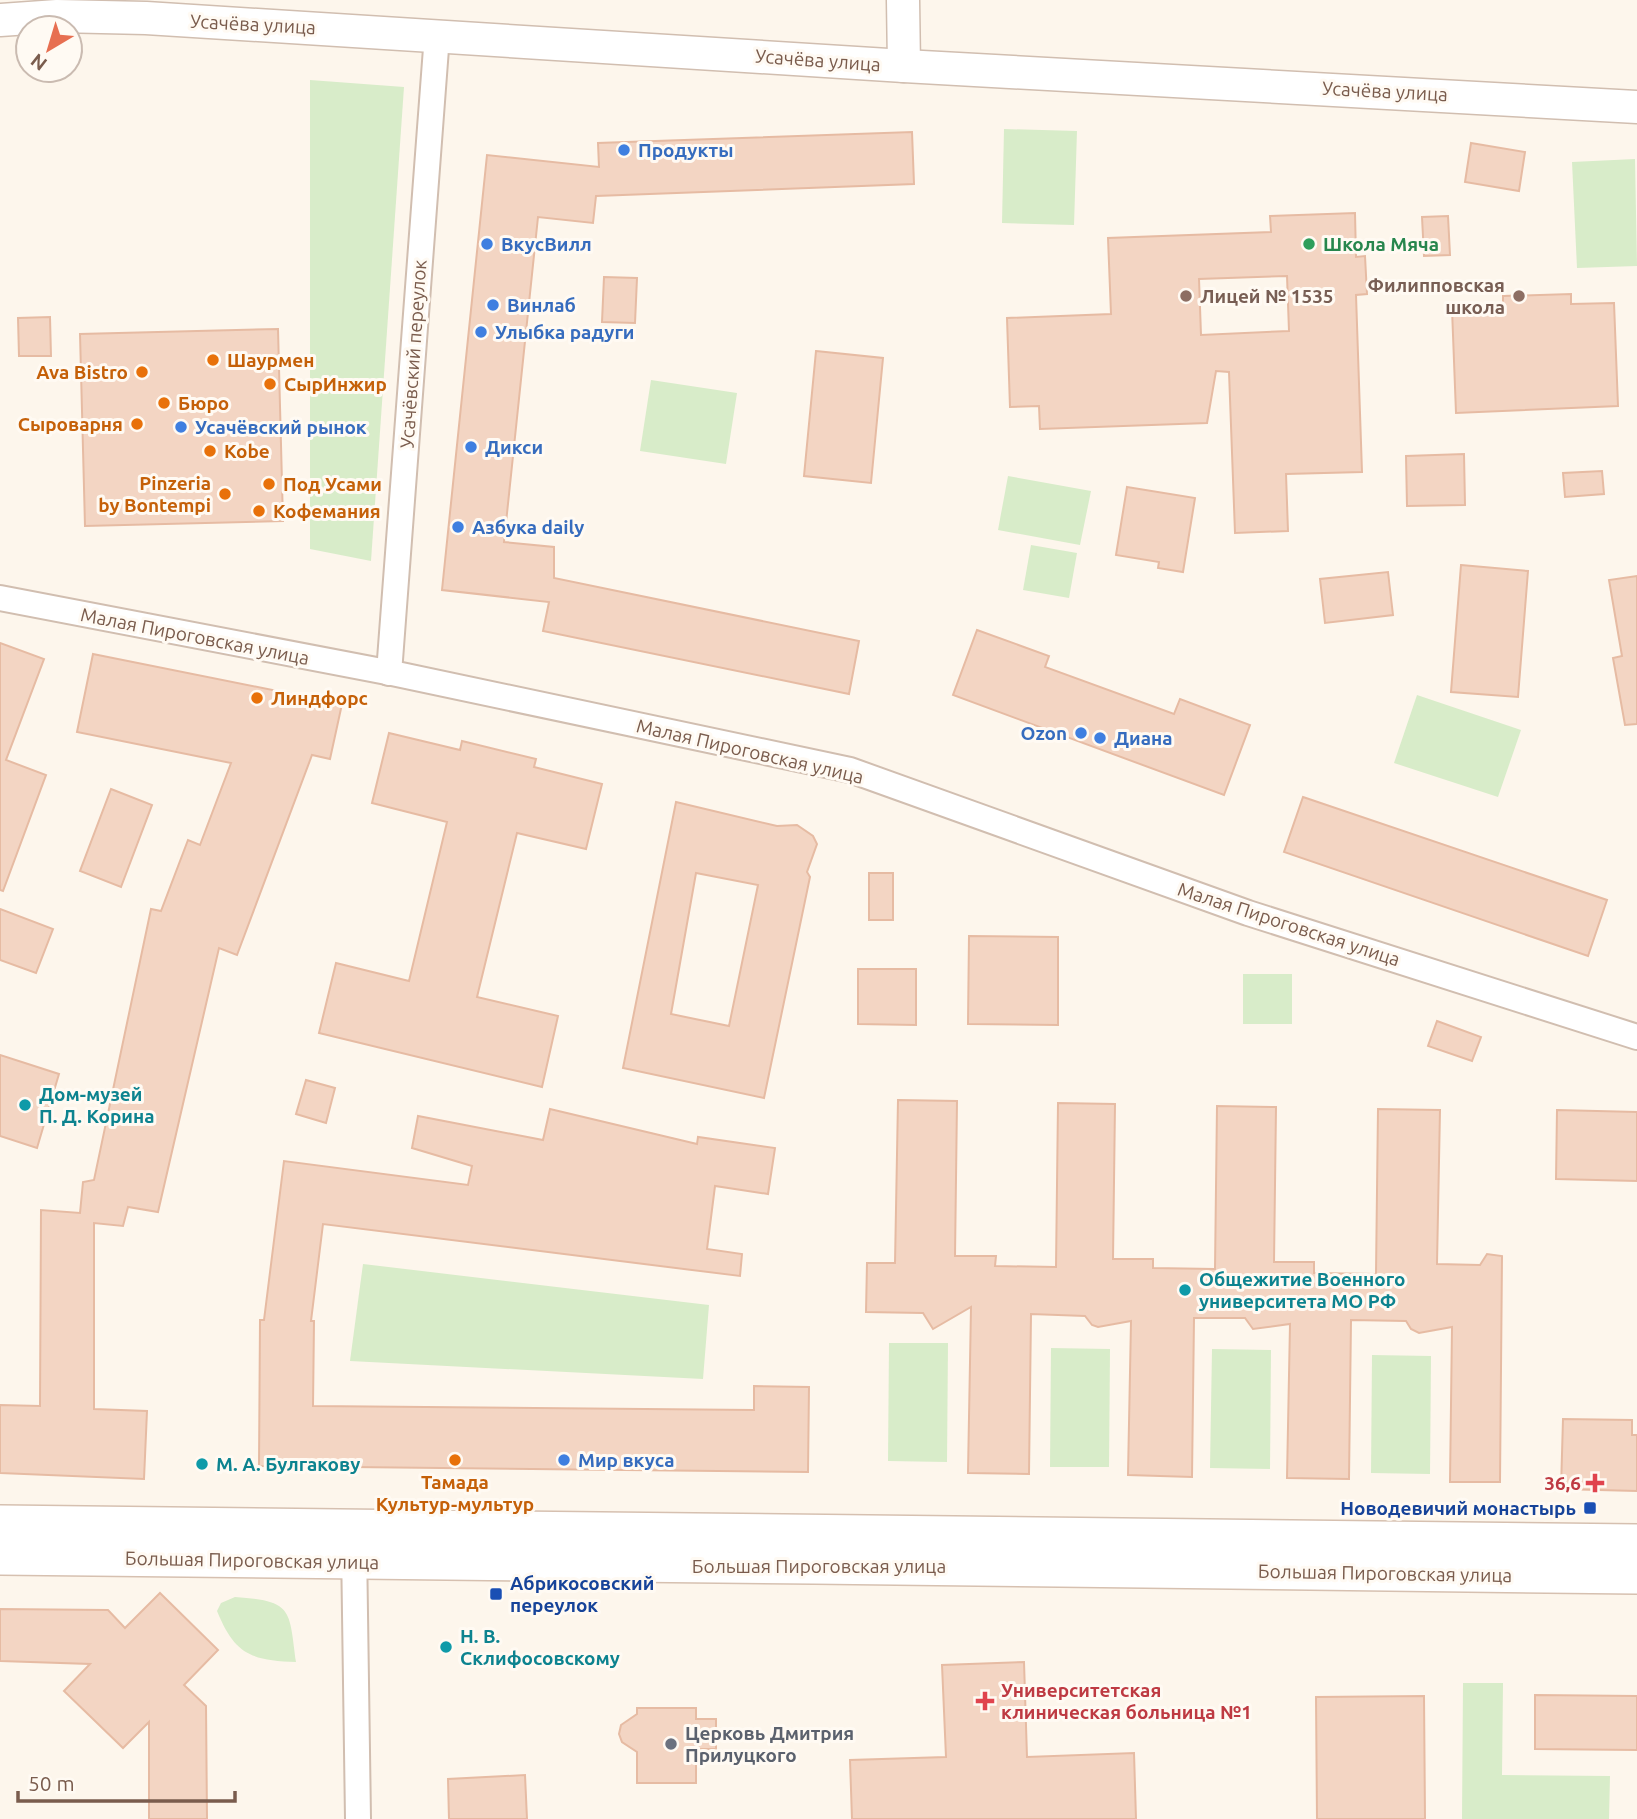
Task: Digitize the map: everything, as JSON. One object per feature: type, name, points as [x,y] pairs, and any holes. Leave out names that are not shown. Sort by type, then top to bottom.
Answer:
[{"type":"main road","name":"Большая Пироговская улица","points":[[0,1523],[1637,1542]]},
{"type":"main road","name":"Большая Пироговская улица","points":[[0,1557],[693,1567],[977,1566],[1637,1576]]},
{"type":"street","points":[[903,0],[904,66]]},
{"type":"street","name":"Усачёва улица","points":[[0,20],[57,16],[146,18],[904,66],[1637,107]]},
{"type":"street","name":"Усачёвский переулок","points":[[389,673],[437,35]]},
{"type":"street","name":"Малая Пироговская улица","points":[[0,598],[389,673],[850,770],[1248,913],[1637,1037]]},
{"type":"street","points":[[353,1527],[358,1819]]},
{"type":"green space","points":[[310,80],[404,87],[371,561],[310,549]]},
{"type":"green space","points":[[1004,129],[1077,131],[1074,225],[1002,223]]},
{"type":"green space","points":[[1635,159],[1637,266],[1577,268],[1572,162]]},
{"type":"green space","points":[[651,380],[737,393],[726,464],[640,451]]},
{"type":"green space","points":[[1008,476],[1091,491],[1080,545],[998,530]]},
{"type":"green space","points":[[1031,545],[1077,553],[1069,598],[1023,590]]},
{"type":"green space","points":[[1417,695],[1521,730],[1498,797],[1394,763]]},
{"type":"green space","points":[[1243,974],[1292,974],[1292,1024],[1243,1024]]},
{"type":"green space","points":[[363,1264],[709,1305],[703,1379],[350,1361]]},
{"type":"green space","points":[[889,1343],[948,1343],[947,1462],[888,1461]]},
{"type":"green space","points":[[1051,1348],[1110,1349],[1109,1467],[1050,1467]]},
{"type":"green space","points":[[1212,1349],[1271,1350],[1270,1469],[1210,1468]]},
{"type":"green space","points":[[1372,1355],[1431,1356],[1430,1474],[1371,1473]]},
{"type":"green space","points":[[235,1597],[268,1601],[285,1611],[292,1630],[296,1662],[256,1657],[238,1646],[217,1611],[221,1603]]},
{"type":"green space","points":[[1463,1683],[1503,1683],[1502,1775],[1610,1776],[1609,1819],[1462,1819]]},
{"type":"building","points":[[912,132],[914,184],[596,196],[593,223],[538,217],[504,542],[554,547],[554,578],[859,641],[849,694],[543,631],[549,602],[442,590],[487,155],[599,167],[598,143]]},
{"type":"building","points":[[1471,143],[1525,152],[1519,191],[1465,182]]},
{"type":"building","points":[[1355,213],[1356,257],[1365,256],[1367,294],[1356,295],[1362,472],[1286,474],[1288,531],[1235,533],[1229,372],[1216,371],[1207,423],[1040,429],[1039,406],[1010,407],[1007,318],[1111,314],[1108,238],[1271,232],[1270,216]],"holes":[[[1287,276],[1289,331],[1201,335],[1199,279]]]},
{"type":"building","points":[[1448,216],[1450,255],[1424,256],[1422,217]]},
{"type":"building","points":[[604,277],[637,278],[635,323],[602,322]]},
{"type":"building","points":[[1571,294],[1571,304],[1614,303],[1618,406],[1456,413],[1452,309],[1503,307],[1503,296]]},
{"type":"building","points":[[50,317],[51,356],[19,356],[18,318]]},
{"type":"building","name":"Усачёвский рынок","points":[[278,329],[283,521],[85,526],[80,334]]},
{"type":"building","points":[[816,351],[883,358],[871,483],[804,476]]},
{"type":"building","points":[[1464,454],[1465,505],[1407,506],[1406,456]]},
{"type":"building","points":[[1602,471],[1604,494],[1565,497],[1563,473]]},
{"type":"building","points":[[1127,487],[1195,498],[1183,572],[1158,568],[1159,562],[1116,555]]},
{"type":"building","points":[[1461,565],[1528,571],[1518,697],[1451,692]]},
{"type":"building","points":[[1388,572],[1393,615],[1325,623],[1320,579]]},
{"type":"building","points":[[1637,576],[1637,724],[1625,725],[1613,658],[1622,656],[1609,580]]},
{"type":"building","points":[[977,630],[1049,656],[1045,667],[1174,714],[1180,699],[1250,725],[1224,795],[953,695]]},
{"type":"building","points":[[0,643],[44,659],[6,760],[46,775],[3,891],[0,890]]},
{"type":"building","points":[[93,654],[342,704],[330,759],[312,755],[237,955],[219,948],[158,1212],[128,1207],[123,1226],[94,1223],[94,1409],[147,1411],[144,1479],[0,1473],[0,1405],[40,1406],[41,1210],[80,1213],[83,1182],[94,1180],[151,909],[161,911],[188,840],[200,845],[231,763],[77,732]]},
{"type":"building","points":[[389,733],[460,750],[462,741],[536,759],[534,767],[602,784],[586,849],[517,833],[477,997],[558,1016],[542,1087],[319,1033],[336,963],[409,981],[447,822],[372,803]]},
{"type":"building","points":[[111,789],[152,805],[121,887],[80,871]]},
{"type":"building","points":[[1303,797],[1607,900],[1588,956],[1284,852]]},
{"type":"building","points":[[676,802],[777,826],[797,825],[813,836],[817,844],[807,872],[810,877],[764,1098],[623,1068]],"holes":[[[696,873],[758,885],[729,1026],[671,1014]]]},
{"type":"building","points":[[869,873],[893,873],[893,920],[869,920]]},
{"type":"building","points":[[0,909],[53,929],[36,973],[0,960]]},
{"type":"building","points":[[969,936],[1058,937],[1058,1025],[968,1024]]},
{"type":"building","points":[[858,969],[916,969],[916,1025],[858,1024]]},
{"type":"building","points":[[1437,1021],[1481,1037],[1472,1061],[1428,1046]]},
{"type":"building","name":"Дом-музей П. Д. Корина","points":[[0,1055],[59,1074],[37,1148],[0,1136]]},
{"type":"building","points":[[306,1080],[335,1088],[326,1123],[296,1114]]},
{"type":"building","name":"Общежитие Военного университета МО РФ","points":[[898,1100],[957,1101],[955,1256],[996,1256],[995,1266],[1056,1267],[1058,1103],[1115,1104],[1113,1259],[1153,1259],[1153,1268],[1215,1269],[1217,1106],[1276,1107],[1274,1262],[1314,1262],[1314,1273],[1376,1274],[1378,1109],[1440,1110],[1437,1264],[1480,1265],[1487,1254],[1502,1256],[1500,1482],[1450,1482],[1452,1327],[1419,1333],[1411,1329],[1406,1321],[1351,1320],[1349,1479],[1287,1478],[1290,1324],[1253,1329],[1245,1318],[1194,1318],[1192,1477],[1128,1475],[1131,1321],[1098,1327],[1092,1325],[1085,1316],[1031,1314],[1029,1474],[968,1473],[971,1307],[933,1329],[923,1313],[866,1312],[867,1263],[895,1263]]},
{"type":"building","points":[[550,1109],[697,1144],[698,1137],[775,1148],[768,1194],[715,1186],[707,1249],[742,1254],[740,1276],[323,1224],[311,1321],[314,1321],[313,1406],[754,1410],[754,1386],[809,1387],[808,1472],[259,1466],[260,1320],[264,1320],[284,1161],[468,1185],[472,1166],[412,1148],[418,1116],[543,1140]]},
{"type":"building","points":[[1557,1110],[1637,1112],[1637,1181],[1556,1179]]},
{"type":"building","points":[[1563,1419],[1632,1420],[1632,1435],[1637,1435],[1637,1491],[1561,1489]]},
{"type":"building","points":[[160,1593],[218,1650],[184,1685],[206,1706],[207,1819],[149,1819],[149,1722],[123,1748],[64,1691],[90,1664],[0,1661],[0,1609],[108,1610],[125,1628]]},
{"type":"building","points":[[1024,1662],[1027,1757],[1134,1753],[1136,1819],[852,1819],[850,1760],[946,1757],[942,1665]]},
{"type":"building","points":[[1535,1695],[1637,1696],[1637,1750],[1535,1749]]},
{"type":"building","points":[[1424,1696],[1425,1819],[1317,1819],[1316,1697]]},
{"type":"building","name":"Церковь Дмитрия Прилуцкого","points":[[637,1708],[696,1708],[696,1719],[716,1719],[716,1749],[696,1749],[696,1783],[637,1783],[637,1752],[622,1742],[619,1734],[621,1725],[637,1714]]},
{"type":"building","points":[[525,1775],[527,1819],[449,1819],[448,1779]]},
{"type":"place","name":"Продукты","points":[[624,150]]},
{"type":"place","name":"ВкусВилл","points":[[487,244]]},
{"type":"place","name":"Школа Мяча","points":[[1309,244]]},
{"type":"place","name":"Лицей № 1535","points":[[1186,296]]},
{"type":"place","name":"Филипповская школа","points":[[1519,296]]},
{"type":"place","name":"Винлаб","points":[[493,305]]},
{"type":"place","name":"Улыбка радуги","points":[[481,332]]},
{"type":"place","name":"Шаурмен","points":[[213,360]]},
{"type":"place","name":"Ava Bistro","points":[[142,372]]},
{"type":"place","name":"СырИнжир","points":[[270,384]]},
{"type":"place","name":"Бюро","points":[[164,403]]},
{"type":"place","name":"Сыроварня","points":[[137,424]]},
{"type":"place","name":"Усачёвский рынок","points":[[181,427]]},
{"type":"place","name":"Дикси","points":[[471,447]]},
{"type":"place","name":"Kobe","points":[[210,451]]},
{"type":"place","name":"Под Усами","points":[[269,484]]},
{"type":"place","name":"Pinzeria by Bontempi","points":[[225,494]]},
{"type":"place","name":"Кофемания","points":[[259,511]]},
{"type":"place","name":"Азбука daily","points":[[458,527]]},
{"type":"place","name":"Линдфорс","points":[[257,698]]},
{"type":"place","name":"Ozon","points":[[1081,733]]},
{"type":"place","name":"Диана","points":[[1100,738]]},
{"type":"place","name":"Дом-музей П. Д. Корина","points":[[25,1105]]},
{"type":"place","name":"Общежитие Военного университета МО РФ","points":[[1185,1290]]},
{"type":"place","name":"Тамада Культур-мультур","points":[[455,1460]]},
{"type":"place","name":"Мир вкуса","points":[[564,1460]]},
{"type":"place","name":"М. А. Булгакову","points":[[202,1464]]},
{"type":"place","name":"36,6","points":[[1595,1483]]},
{"type":"place","name":"Новодевичий монастырь","points":[[1590,1508]]},
{"type":"place","name":"Абрикосовский переулок","points":[[496,1594]]},
{"type":"place","name":"Н. В. Склифосовскому","points":[[446,1647]]},
{"type":"place","name":"Университетская клиническая больница №1","points":[[985,1701]]},
{"type":"place","name":"Церковь Дмитрия Прилуцкого","points":[[671,1744]]}]
